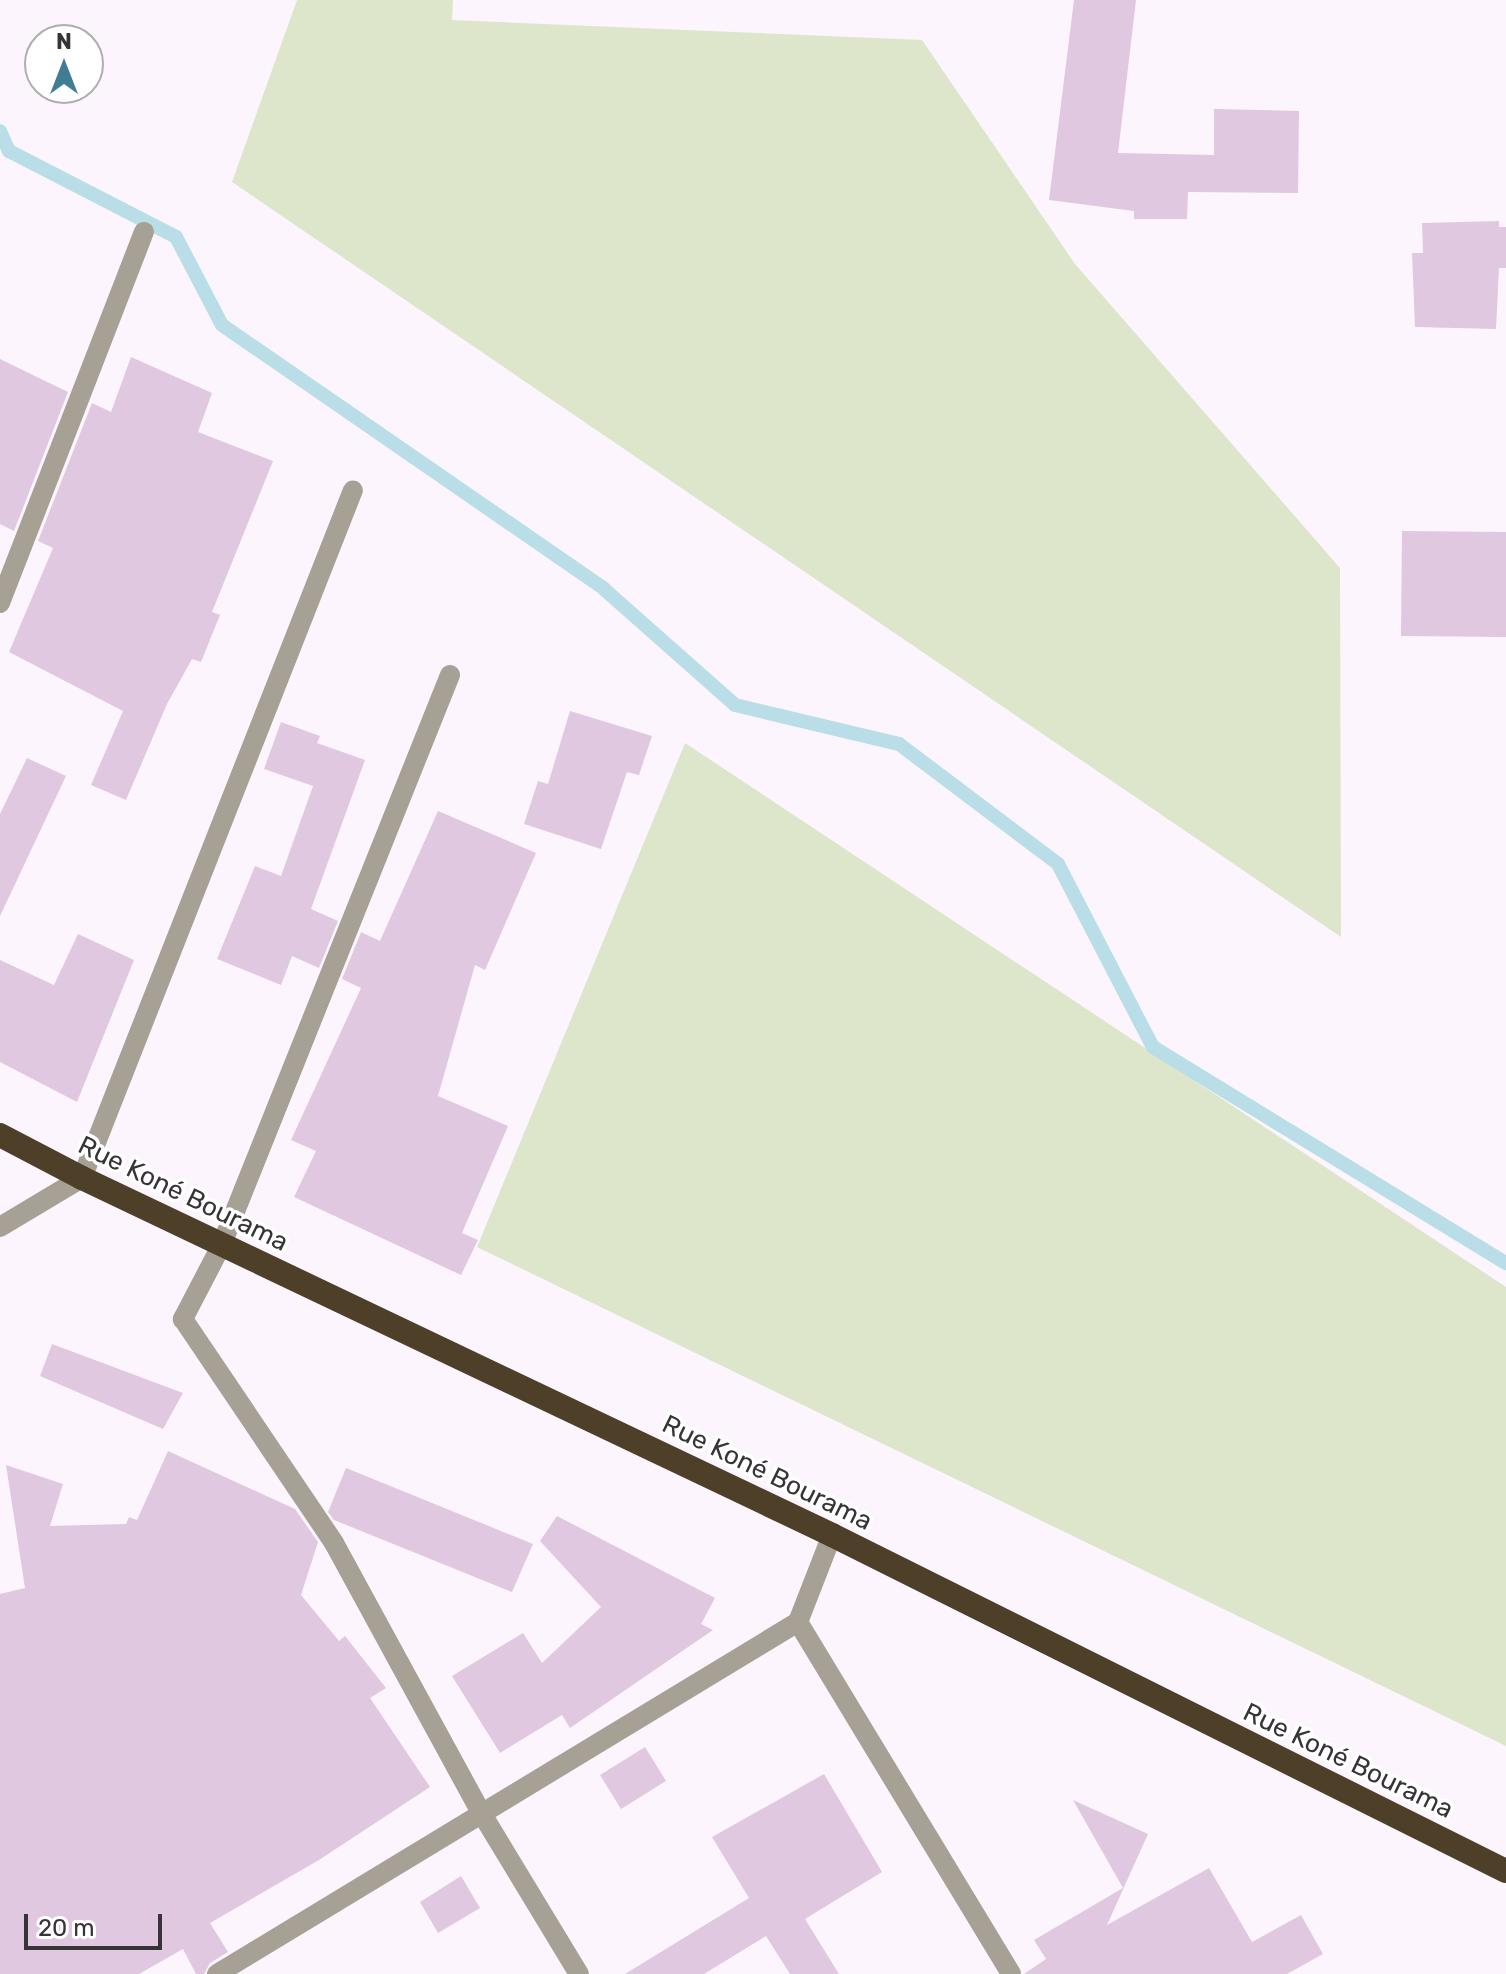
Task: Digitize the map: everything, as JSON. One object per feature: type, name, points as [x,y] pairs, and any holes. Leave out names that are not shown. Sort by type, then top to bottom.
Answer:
[{"type":"highway","name":"Rue Koné Bourama","points":[[0,1135],[82,1178],[832,1535],[1506,1871]]},
{"type":"street","points":[[0,603],[144,232]]},
{"type":"street","points":[[0,1227],[82,1178],[353,490]]},
{"type":"street","points":[[450,675],[222,1244],[183,1319],[334,1543],[482,1814],[579,1974]]},
{"type":"street","points":[[217,1974],[798,1622],[832,1535]]},
{"type":"street","points":[[798,1622],[1011,1974]]},
{"type":"green space","points":[[297,0],[453,0],[452,20],[922,40],[1075,264],[1340,568],[1341,937],[232,182]]},
{"type":"green space","points":[[685,743],[1506,1287],[1506,1746],[477,1247]]},
{"type":"building","points":[[1074,0],[1136,0],[1118,153],[1214,155],[1214,109],[1299,111],[1298,193],[1188,192],[1187,219],[1134,219],[1134,211],[1049,200]]},
{"type":"building","points":[[1499,221],[1499,227],[1506,227],[1506,268],[1499,268],[1496,329],[1415,327],[1412,253],[1423,253],[1422,223]]},
{"type":"building","points":[[131,357],[212,393],[198,432],[273,461],[212,612],[220,615],[201,662],[192,659],[167,704],[126,800],[91,785],[123,711],[9,652],[53,548],[38,541],[92,403],[111,412]]},
{"type":"building","points":[[0,359],[68,392],[14,531],[0,524]]},
{"type":"building","points":[[1402,531],[1506,532],[1506,637],[1401,636]]},
{"type":"building","points":[[570,711],[652,736],[639,775],[627,772],[601,849],[524,824],[538,781],[548,784]]},
{"type":"building","points":[[281,722],[320,736],[317,743],[365,760],[311,909],[338,921],[319,968],[292,956],[281,985],[217,959],[255,866],[281,876],[313,786],[264,769]]},
{"type":"building","points":[[27,758],[66,776],[0,916],[0,814]]},
{"type":"building","points":[[438,811],[536,853],[485,970],[475,965],[438,1096],[508,1126],[462,1233],[478,1240],[461,1275],[294,1197],[316,1151],[291,1140],[361,988],[342,979],[361,932],[380,941]]},
{"type":"building","points":[[78,934],[134,960],[77,1102],[0,1062],[0,960],[54,985]]},
{"type":"building","points":[[52,1344],[183,1393],[163,1429],[40,1376]]},
{"type":"building","points":[[168,1451],[295,1509],[318,1542],[301,1595],[339,1641],[345,1636],[386,1688],[370,1698],[430,1787],[319,1860],[210,1923],[228,1952],[210,1963],[204,1974],[196,1974],[183,1949],[139,1974],[0,1974],[0,1594],[25,1588],[6,1465],[63,1484],[50,1526],[126,1524],[129,1517],[137,1520]]},
{"type":"building","points":[[346,1468],[533,1544],[512,1592],[334,1520],[328,1512]]},
{"type":"building","points":[[557,1516],[715,1598],[701,1624],[713,1630],[570,1728],[562,1715],[500,1753],[452,1676],[523,1633],[542,1663],[601,1607],[540,1541]]},
{"type":"building","points":[[645,1747],[666,1781],[621,1809],[600,1775]]},
{"type":"building","points":[[824,1774],[882,1872],[805,1919],[839,1974],[790,1974],[766,1936],[704,1974],[625,1974],[749,1898],[712,1837]]},
{"type":"building","points":[[1073,1800],[1148,1834],[1107,1925],[1209,1868],[1252,1942],[1301,1915],[1323,1954],[1287,1974],[1024,1974],[1046,1959],[1034,1940],[1123,1888]]},
{"type":"building","points":[[461,1876],[480,1908],[438,1933],[420,1902]]},
{"type":"waterway","points":[[0,131],[9,151],[176,237],[222,325],[604,589],[735,705],[899,744],[1058,864],[1153,1047],[1506,1263]]}]
